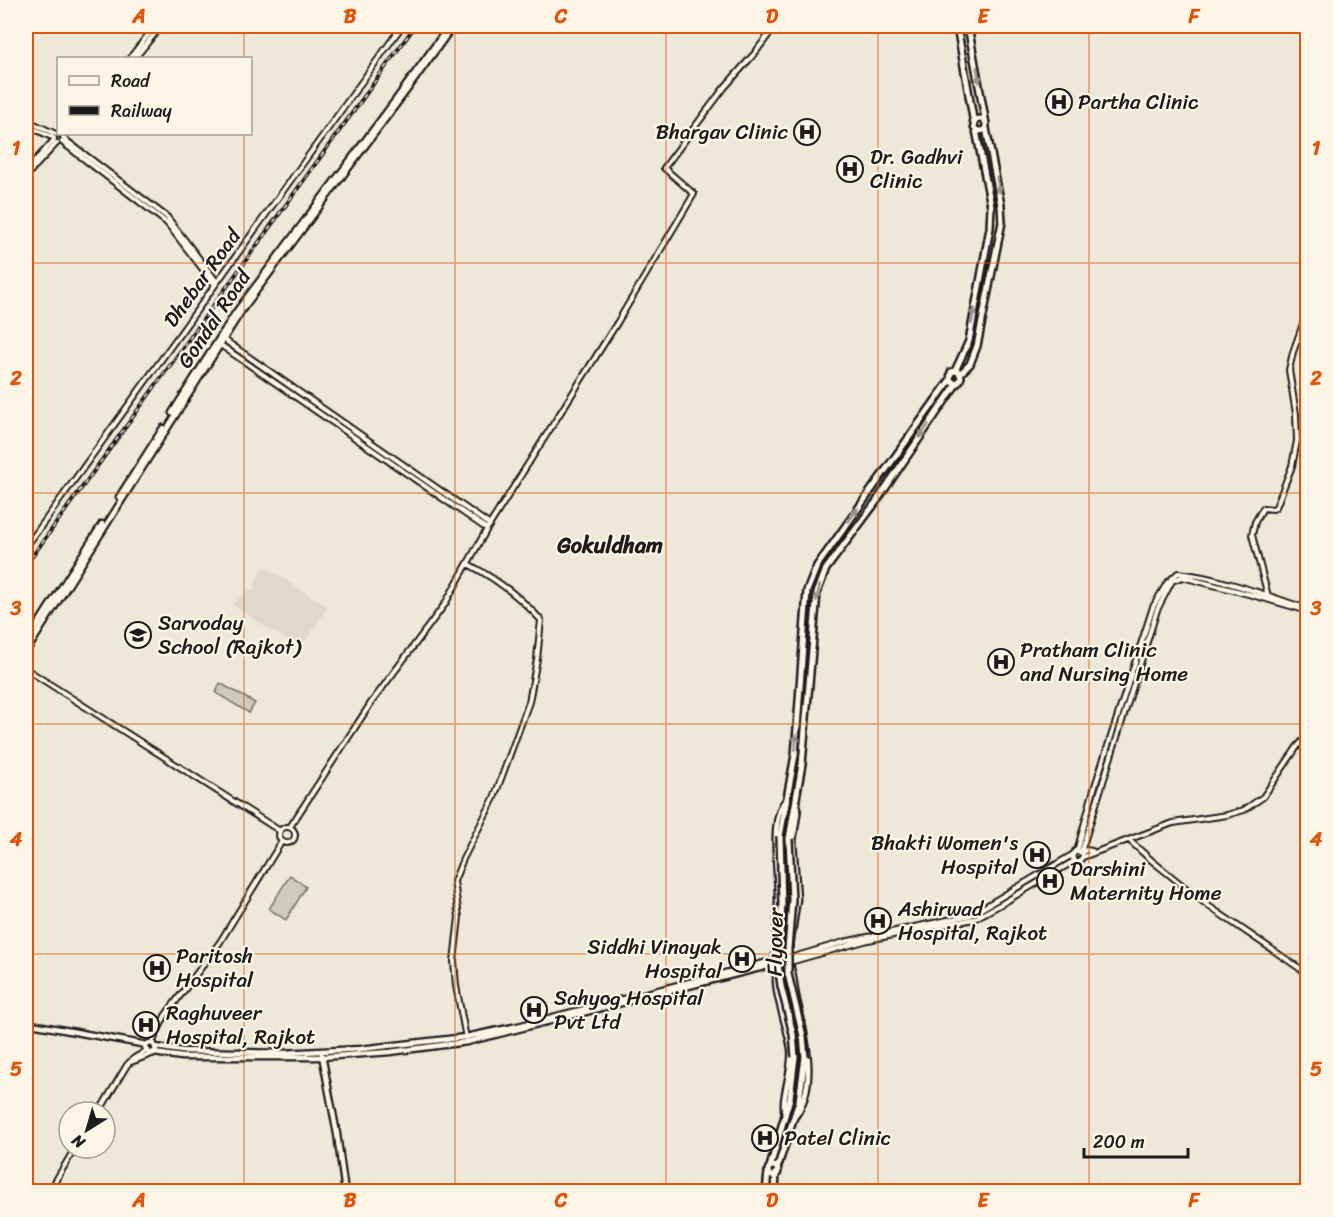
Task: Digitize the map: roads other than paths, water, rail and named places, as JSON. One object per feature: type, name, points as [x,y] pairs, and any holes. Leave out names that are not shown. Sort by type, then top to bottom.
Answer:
[{"type":"highway","points":[[957,26],[991,206],[990,228],[969,342],[958,372]]},
{"type":"highway","points":[[958,372],[970,364],[977,346],[1002,222],[1001,205],[968,26]]},
{"type":"highway","points":[[975,127],[980,120],[986,126]]},
{"type":"highway","points":[[975,127],[981,131],[986,126]]},
{"type":"highway","name":"Flyover","points":[[766,1191],[769,1169],[794,1080],[793,1034],[778,964],[782,904],[780,836],[795,755],[807,591],[817,566],[950,380],[950,374],[958,372],[961,379],[876,502],[826,569],[817,593],[802,764],[789,839],[792,900],[788,974],[803,1036],[805,1057],[803,1082],[777,1171],[775,1191]]},
{"type":"highway","points":[[950,380],[957,383]]},
{"type":"highway","points":[[805,628],[811,627],[814,635]]},
{"type":"highway","points":[[804,644],[808,647],[813,646]]},
{"type":"highway","points":[[769,1169],[771,1175],[777,1171]]},
{"type":"main road","name":"Gondal Road","points":[[26,643],[220,341],[451,26]]},
{"type":"main road","name":"Gondal Road","points":[[26,652],[236,312],[451,26]]},
{"type":"main road","points":[[785,1114],[784,1105],[790,1076],[791,1054],[775,972],[778,898],[776,831],[781,807],[787,799]]},
{"type":"main road","points":[[793,1119],[804,1095],[809,1054],[790,960],[797,899],[793,841],[798,808],[795,800]]},
{"type":"main road","points":[[26,1023],[123,1041],[182,1058],[322,1057],[390,1052],[466,1039],[777,962],[782,954],[790,960]]},
{"type":"main road","points":[[777,962],[784,968],[790,960]]},
{"type":"main road","points":[[149,1049],[156,1047],[210,1053],[272,1053],[466,1039]]},
{"type":"main road","points":[[321,1051],[340,1148],[345,1191]]},
{"type":"street","points":[[131,57],[155,26]]},
{"type":"street","points":[[136,57],[161,26]]},
{"type":"street","name":"Dhebar Road","points":[[26,547],[402,26]]},
{"type":"street","points":[[291,827],[371,703],[446,604],[488,527],[617,323],[694,194],[664,168],[774,26]]},
{"type":"street","points":[[26,120],[59,137],[167,217],[216,284]]},
{"type":"street","points":[[26,125],[59,137]]},
{"type":"street","points":[[26,171],[59,137]]},
{"type":"street","points":[[26,176],[59,137]]},
{"type":"street","points":[[1268,598],[1256,556],[1252,530],[1263,508],[1276,507],[1294,458],[1298,426],[1289,370],[1308,310]]},
{"type":"street","points":[[220,341],[488,527]]},
{"type":"street","points":[[466,1039],[456,986],[454,961],[459,917],[454,881],[463,858],[494,798],[529,702],[542,620],[490,576],[468,564]]},
{"type":"street","points":[[1073,858],[1081,861],[1081,853],[1157,610],[1173,581],[1182,577],[1308,610]]},
{"type":"street","points":[[26,669],[280,831]]},
{"type":"street","points":[[790,960],[856,939],[971,915],[1086,850],[1093,852],[1185,820],[1227,815],[1251,806],[1266,793],[1307,736]]},
{"type":"street","points":[[282,842],[279,836],[280,831],[284,827],[291,827]]},
{"type":"street","points":[[282,842],[290,842],[294,838],[295,832],[291,827]]},
{"type":"street","points":[[1128,839],[1207,905],[1308,974]]},
{"type":"street","points":[[106,1100],[124,1069],[149,1049],[165,1016],[220,942],[282,842]]},
{"type":"street","points":[[49,1191],[68,1160]]},
{"type":"railway","points":[[26,565],[415,26]]},
{"type":"place","name":"Partha Clinic","points":[[1059,102]]},
{"type":"place","name":"Bhargav Clinic","points":[[807,132]]},
{"type":"place","name":"Dr. Gadhvi Clinic","points":[[850,169]]},
{"type":"place","name":"Sarvoday School (Rajkot)","points":[[138,635]]},
{"type":"place","name":"Pratham Clinic and Nursing Home","points":[[1001,662]]},
{"type":"place","name":"Bhakti Women's Hospital","points":[[1037,855]]},
{"type":"place","name":"Darshini Maternity Home","points":[[1050,881]]},
{"type":"place","name":"Ashirwad Hospital, Rajkot","points":[[878,921]]},
{"type":"place","name":"Siddhi Vinayak Hospital","points":[[742,959]]},
{"type":"place","name":"Paritosh Hospital","points":[[157,968]]},
{"type":"place","name":"Sahyog Hospital Pvt Ltd","points":[[534,1010]]},
{"type":"place","name":"Raghuveer Hospital, Rajkot","points":[[146,1025]]},
{"type":"place","name":"Patel Clinic","points":[[765,1138]]},
{"type":"district","name":"Gokuldham","points":[[610,545]]}]
